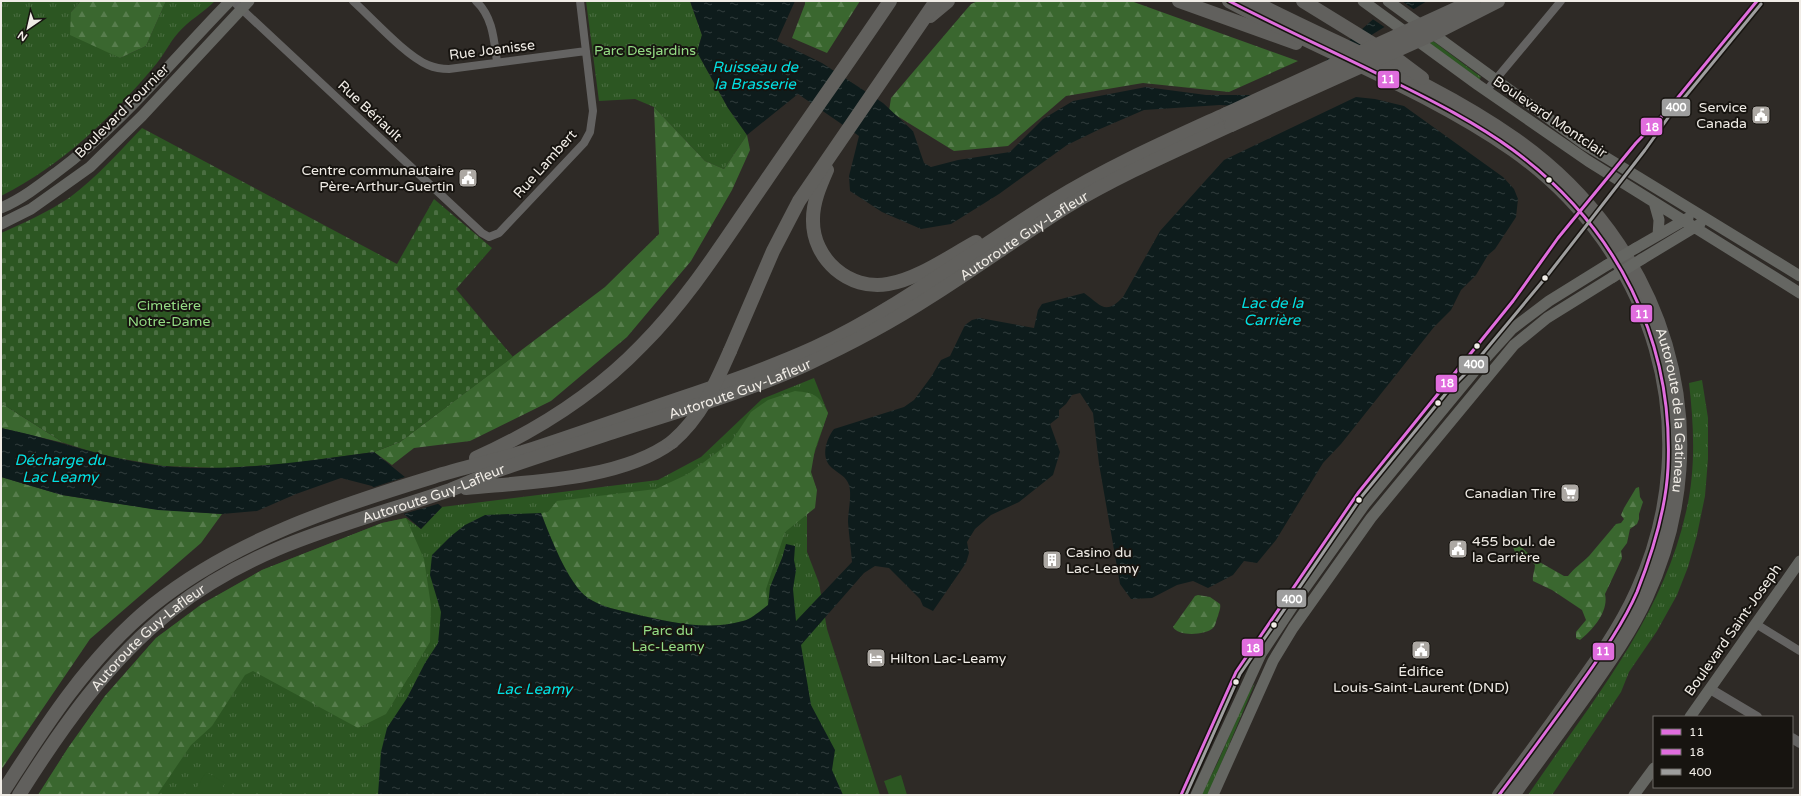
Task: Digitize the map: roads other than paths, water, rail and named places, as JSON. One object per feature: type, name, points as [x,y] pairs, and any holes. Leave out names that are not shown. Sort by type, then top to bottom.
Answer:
[{"type":"highway","points":[[452,489],[565,478],[608,470],[639,461],[653,454],[672,442],[690,425],[701,410],[716,383],[766,265],[799,201],[936,1]]},
{"type":"highway","points":[[916,29],[948,1]]},
{"type":"highway","points":[[1179,1],[1270,35],[1337,55]]},
{"type":"highway","name":"Autoroute de la Gatineau","points":[[1229,1],[1453,101],[1501,129],[1546,162],[1577,191],[1609,228],[1636,272],[1656,315],[1671,364],[1678,412],[1680,456],[1676,499],[1667,542],[1652,586],[1632,625],[1612,658],[1513,795]]},
{"type":"highway","name":"Autoroute de la Gatineau","points":[[1252,1],[1328,45],[1337,55],[1362,61],[1490,135],[1539,170],[1574,202],[1608,245],[1635,292],[1650,330],[1664,383],[1669,430],[1667,481],[1659,529],[1643,577],[1628,609],[1605,648],[1499,795]]},
{"type":"highway","points":[[1303,1],[1381,48],[1453,101]]},
{"type":"highway","name":"Autoroute Guy-Lafleur","points":[[19,795],[65,726],[103,676],[139,639],[170,611],[215,581],[261,556],[306,537],[374,513],[452,489],[494,472],[744,389],[828,354],[873,331],[918,305],[1044,221],[1098,188],[1229,120],[1473,1]]},
{"type":"highway","name":"Autoroute Guy-Lafleur","points":[[1,795],[48,723],[80,679],[112,643],[156,603],[192,576],[234,552],[297,524],[359,501],[434,477],[521,452],[728,382],[796,356],[854,328],[911,295],[1042,208],[1114,166],[1229,120],[1437,32],[1498,1]]},
{"type":"highway","points":[[434,477],[509,442],[559,414],[593,389],[637,350],[666,319],[705,269],[890,3]]},
{"type":"highway","points":[[837,144],[815,203],[813,230],[818,246],[827,261],[840,273],[860,283],[880,285],[893,283],[910,277],[1042,208]]},
{"type":"main road","name":"Boulevard Fournier","points":[[1,208],[13,203],[46,181],[110,128],[232,1]]},
{"type":"main road","name":"Boulevard Montclair","points":[[1388,1],[1495,80],[1593,149],[1800,276]]},
{"type":"main road","name":"Boulevard Montclair","points":[[1367,4],[1486,91],[1588,161],[1800,293]]},
{"type":"main road","name":"Boulevard Fournier","points":[[1,224],[31,209],[90,166],[142,116],[245,5]]},
{"type":"main road","points":[[1654,202],[1659,217],[1658,235]]},
{"type":"main road","points":[[1196,795],[1261,654],[1302,592],[1363,506],[1483,361],[1512,329],[1549,301],[1684,220],[1702,217]]},
{"type":"main road","points":[[1213,795],[1273,661],[1292,628],[1367,523],[1514,345],[1547,318],[1696,227],[1702,217]]},
{"type":"main road","name":"Boulevard Saint-Joseph","points":[[1691,716],[1800,561]]},
{"type":"main road","points":[[1634,795],[1653,769]]},
{"type":"street","name":"Rue Bériault","points":[[232,1],[245,5],[482,233],[492,236]]},
{"type":"street","name":"Rue Joanisse","points":[[353,1],[411,54],[430,66],[449,69],[586,51]]},
{"type":"street","points":[[476,1],[484,10],[491,22],[497,62]]},
{"type":"street","name":"Rue Lambert","points":[[492,236],[500,233],[578,149],[587,138],[592,125],[593,111],[580,1]]},
{"type":"street","points":[[1486,91],[1561,1]]},
{"type":"street","points":[[1756,624],[1800,651]]},
{"type":"street","points":[[1710,689],[1754,716]]},
{"type":"water","name":"Ruisseau de la Brasserie","points":[[690,1],[795,1],[777,41],[822,63],[883,103],[913,131],[924,163],[931,167],[958,160],[1010,152],[1043,119],[1073,101],[1146,87],[1206,95],[1256,95],[1321,65],[1394,1],[1427,1],[1373,34],[1323,76],[1251,107],[1220,105],[1144,110],[1067,145],[999,194],[951,224],[921,229],[882,212],[850,191],[849,176],[859,136],[798,94],[747,135],[728,108],[697,52],[702,35]]},
{"type":"water","name":"Lac de la Carrière","points":[[1356,97],[1375,99],[1404,106],[1503,177],[1514,189],[1518,199],[1516,217],[1495,249],[1488,255],[1476,275],[1461,290],[1451,310],[1434,327],[1341,444],[1323,463],[1276,540],[1257,563],[1244,561],[1233,575],[1208,588],[1193,581],[1177,585],[1152,598],[1131,599],[1120,584],[1099,464],[1093,413],[1080,393],[1072,395],[1066,404],[1059,410],[1059,417],[1050,424],[1060,452],[1053,475],[1019,502],[991,515],[975,529],[967,542],[969,553],[966,563],[933,611],[923,606],[920,599],[889,568],[875,566],[864,573],[801,645],[811,705],[835,750],[832,770],[843,795],[378,795],[381,752],[387,728],[407,698],[425,663],[438,643],[441,612],[430,575],[432,555],[451,536],[465,525],[485,515],[541,513],[560,559],[573,582],[588,598],[616,610],[661,620],[702,625],[729,624],[743,621],[768,605],[770,587],[786,544],[795,546],[794,560],[796,570],[793,589],[796,621],[852,562],[848,522],[850,499],[849,485],[844,477],[828,464],[825,454],[827,443],[834,429],[904,407],[914,400],[931,377],[941,360],[950,356],[965,325],[972,320],[980,318],[1034,328],[1038,310],[1042,304],[1084,293],[1103,307],[1112,306],[1117,303],[1123,297],[1160,231],[1224,160]]},
{"type":"water","name":"Décharge du Lac Leamy","points":[[1,428],[122,459],[163,466],[190,468],[269,465],[374,452],[442,507],[421,529],[372,486],[341,478],[296,494],[257,511],[222,514],[158,510],[62,495],[1,477]]},
{"type":"place","name":"Service Canada","points":[[1761,115]]},
{"type":"place","name":"Centre communautaire Père-Arthur-Guertin","points":[[468,178]]},
{"type":"place","name":"Canadian Tire","points":[[1570,493]]},
{"type":"place","name":"455 boul. de la Carrière","points":[[1458,549]]},
{"type":"place","name":"Casino du Lac-Leamy","points":[[1052,560]]},
{"type":"place","name":"Édifice Louis-Saint-Laurent (DND)","points":[[1421,650]]},
{"type":"place","name":"Hilton Lac-Leamy","points":[[876,658]]},
{"type":"park label","name":"Parc Desjardins","points":[[645,50]]},
{"type":"park label","name":"Cimetière Notre-Dame","points":[[169,314]]},
{"type":"park label","name":"Parc du Lac-Leamy","points":[[668,638]]},
{"type":"water label","name":"Lac Leamy","points":[[534,689]]}]
